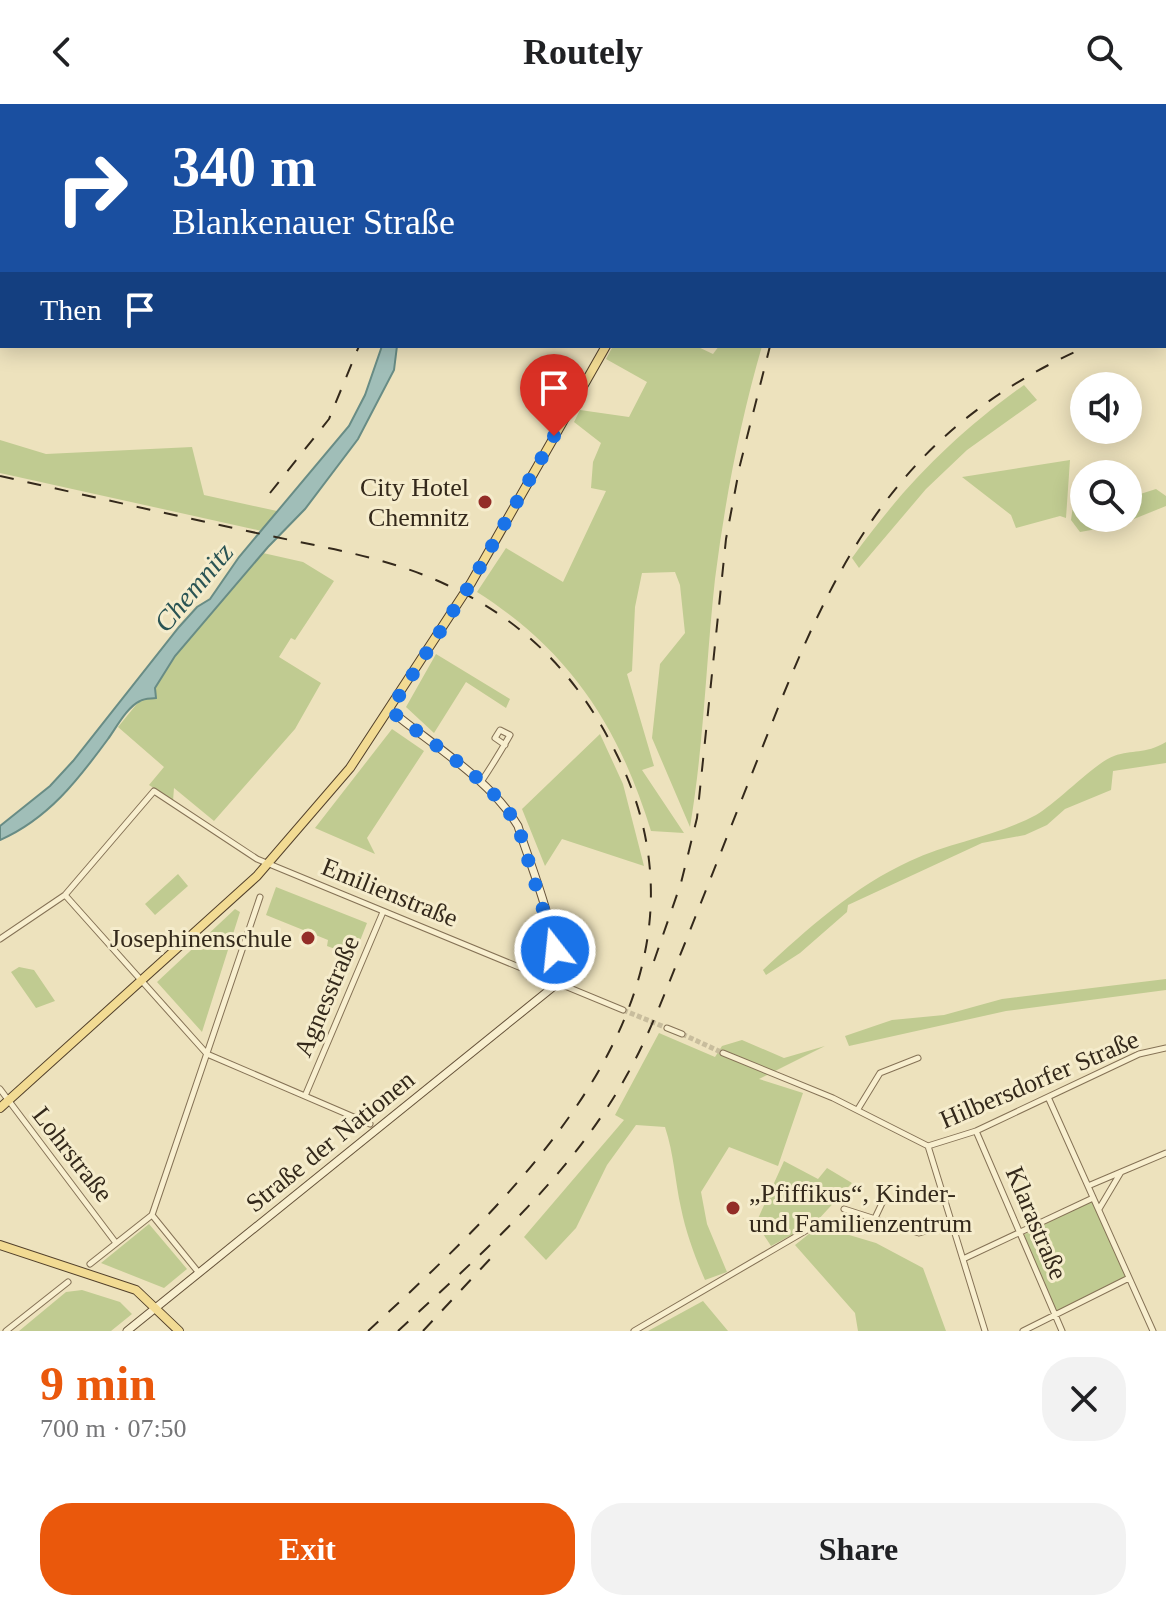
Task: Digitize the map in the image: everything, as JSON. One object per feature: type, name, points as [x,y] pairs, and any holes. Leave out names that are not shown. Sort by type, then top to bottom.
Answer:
[{"type":"main road","points":[[0,1108],[269,864],[360,756],[502,531],[605,348]]},
{"type":"main road","points":[[390,710],[481,782],[501,801],[518,826],[555,950],[555,981]]},
{"type":"main road","name":"Straße der Nationen","points":[[127,1331],[537,1003],[555,981]]},
{"type":"main road","points":[[0,1245],[127,1286],[157,1307],[179,1331]]},
{"type":"street","points":[[481,782],[505,745]]},
{"type":"street","name":"Emilienstraße","points":[[65,895],[154,791],[248,854],[269,864],[623,1010]]},
{"type":"street","points":[[0,939],[65,895],[207,1054],[370,1124]]},
{"type":"street","points":[[90,1264],[152,1215],[260,897]]},
{"type":"street","name":"Agnesstraße","points":[[305,1096],[383,912]]},
{"type":"street","points":[[667,1028],[682,1034]]},
{"type":"street","name":"Hilbersdorfer Straße","points":[[928,1146],[976,1131],[1139,1054],[1166,1048]]},
{"type":"street","points":[[723,1053],[858,1109],[928,1146],[985,1331]]},
{"type":"street","points":[[858,1109],[880,1073],[918,1058]]},
{"type":"street","name":"Lohrstraße","points":[[0,1089],[116,1243]]},
{"type":"street","points":[[1048,1097],[1153,1331]]},
{"type":"street","name":"Klarastraße","points":[[976,1131],[1062,1331]]},
{"type":"street","points":[[1088,1186],[1166,1153]]},
{"type":"street","points":[[1099,1210],[1121,1172]]},
{"type":"street","points":[[875,1218],[884,1199],[881,1187]]},
{"type":"street","points":[[963,1259],[1093,1198]]},
{"type":"street","points":[[844,1209],[919,1233],[952,1223]]},
{"type":"street","points":[[152,1215],[199,1273]]},
{"type":"street","points":[[634,1331],[819,1223]]},
{"type":"street","points":[[1023,1331],[1129,1278]]},
{"type":"street","points":[[6,1331],[68,1282]]},
{"type":"green space","points":[[612,348],[700,348],[713,354],[718,348],[761,348],[740,432],[719,549],[699,765],[690,827],[652,738],[660,664],[685,633],[680,585],[675,572],[642,573],[635,607],[632,671],[627,674],[654,766],[642,770],[684,833],[651,831],[623,758],[587,695],[539,640],[477,592],[506,548],[563,582],[606,491],[591,488],[593,462],[601,443],[574,422],[580,410],[629,417],[647,382],[606,359]]},
{"type":"green space","points":[[1024,385],[1037,400],[967,450],[926,489],[859,568],[852,558],[890,508],[952,443]]},
{"type":"green space","points":[[0,440],[46,454],[192,447],[204,495],[277,511],[262,531],[0,473]]},
{"type":"green space","points":[[1070,460],[1066,518],[1060,516],[1016,528],[1011,515],[962,477]]},
{"type":"green space","points":[[1156,489],[1166,496],[1166,506],[1142,516],[1142,493]]},
{"type":"green space","points":[[263,553],[303,562],[334,581],[295,640],[291,638],[279,657],[321,683],[295,729],[214,821],[174,788],[173,801],[149,785],[164,767],[118,727],[140,700],[156,697],[155,689],[175,656]]},
{"type":"green space","points":[[436,654],[510,699],[506,708],[466,682],[434,733],[406,707]]},
{"type":"green space","points":[[392,729],[424,751],[367,838],[375,854],[315,828]]},
{"type":"green space","points":[[600,734],[623,784],[644,866],[562,839],[545,866],[522,809]]},
{"type":"green space","points":[[1166,742],[1166,763],[1113,771],[1111,790],[1065,809],[1047,825],[1025,835],[982,843],[848,905],[847,912],[800,953],[766,975],[763,970],[832,910],[890,871],[926,854],[990,834],[1036,815],[1107,759],[1151,749]]},
{"type":"green space","points":[[178,874],[188,886],[155,915],[145,904]]},
{"type":"green space","points":[[276,887],[367,923],[354,956],[327,946],[328,940],[266,915]]},
{"type":"green space","points":[[235,909],[240,912],[202,1032],[157,982]]},
{"type":"green space","points":[[19,967],[34,970],[55,1001],[36,1008],[11,972]]},
{"type":"green space","points":[[1166,979],[1166,990],[1006,1011],[849,1046],[845,1036],[892,1020],[944,1015],[1002,999]]},
{"type":"green space","points":[[659,1033],[715,1057],[722,1046],[742,1040],[784,1058],[825,1046],[759,1079],[803,1093],[778,1166],[729,1147],[701,1192],[707,1224],[727,1272],[705,1280],[685,1227],[665,1127],[636,1125],[607,1165],[576,1228],[546,1260],[524,1237],[624,1120],[615,1115]]},
{"type":"green space","points":[[784,1161],[818,1179],[827,1168],[852,1183],[816,1222],[771,1246],[756,1223]]},
{"type":"green space","points":[[1093,1200],[1127,1277],[1056,1313],[1021,1236]]},
{"type":"green space","points":[[149,1224],[187,1269],[164,1288],[101,1263]]},
{"type":"green space","points":[[819,1226],[876,1243],[923,1268],[946,1331],[858,1331],[855,1313],[795,1245]]},
{"type":"green space","points":[[82,1290],[120,1302],[132,1314],[111,1331],[19,1331],[66,1292]]},
{"type":"green space","points":[[703,1301],[728,1331],[648,1331]]},
{"type":"water","points":[[381,348],[397,348],[394,370],[358,439],[305,509],[268,547],[175,656],[155,688],[156,698],[135,704],[61,797],[33,821],[0,840],[0,826],[50,786],[179,627],[197,607],[210,599],[239,557],[349,426],[365,395]]},
{"type":"tunnel","points":[[623,1010],[667,1028]]},
{"type":"tunnel","points":[[682,1034],[723,1053]]},
{"type":"railway","points":[[270,493],[329,419],[358,348]]},
{"type":"railway","points":[[654,961],[681,883],[697,818],[726,539],[740,465],[769,348]]},
{"type":"railway","points":[[398,1331],[493,1242],[553,1180],[605,1111],[628,1073],[658,1009],[798,660],[854,548],[888,499],[926,454],[972,414],[1025,378],[1084,348]]},
{"type":"railway","points":[[0,476],[358,555],[447,585],[501,616],[546,654],[585,699],[616,753],[646,839],[650,922],[632,1000],[596,1075],[548,1145],[491,1212],[368,1331]]},
{"type":"railway","points":[[423,1331],[491,1258]]},
{"type":"place","name":"City Hotel Chemnitz","points":[[485,502]]},
{"type":"place","name":"Josephinenschule","points":[[308,938]]},
{"type":"place","name":"„Pfiffikus“, Kinder- und Familienzentrum","points":[[733,1208]]},
{"type":"route","points":[[554,436],[471,583],[390,710],[485,785],[510,814],[518,826],[555,950]]},
{"type":"water label","name":"Chemnitz","points":[[193,587]]}]
